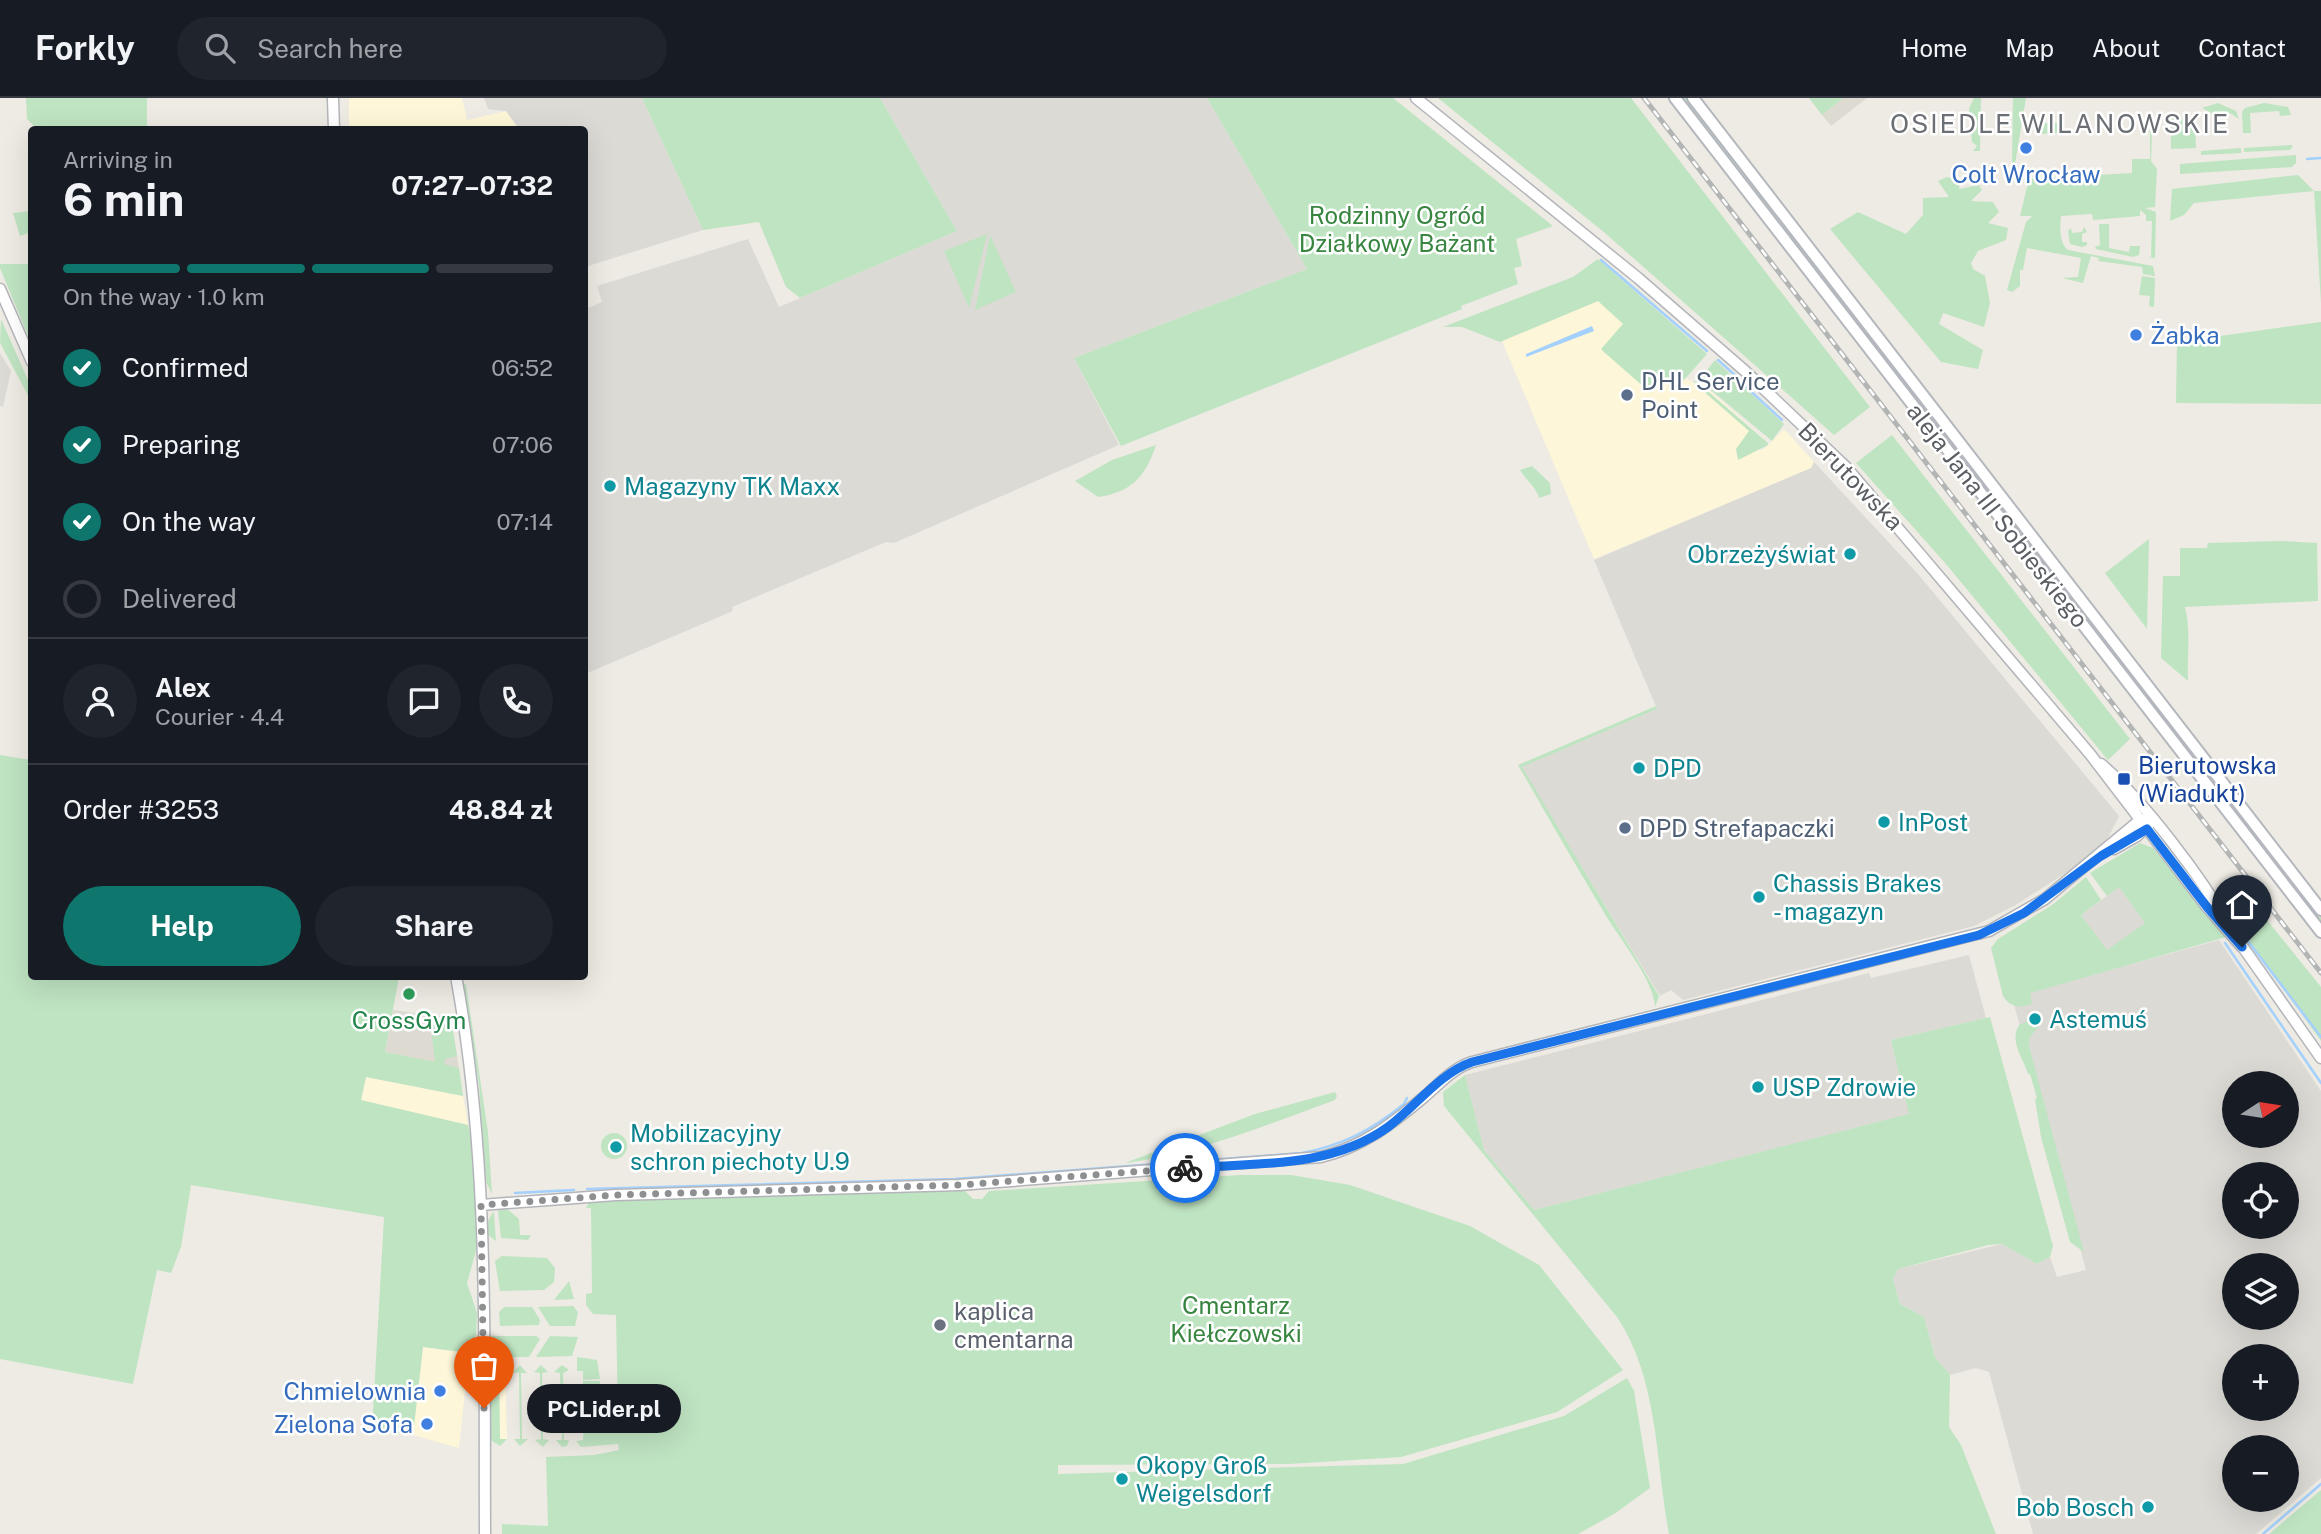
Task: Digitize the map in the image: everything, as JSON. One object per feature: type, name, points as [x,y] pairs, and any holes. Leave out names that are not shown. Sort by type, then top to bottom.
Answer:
[{"type":"main road","name":"aleja Jana III Sobieskiego","points":[[1675,98],[2321,932]]},
{"type":"main road","name":"aleja Jana III Sobieskiego","points":[[1693,98],[2321,910]]},
{"type":"street","points":[[333,98],[334,126]]},
{"type":"street","name":"Bierutowska","points":[[1416,98],[1638,278],[1825,446],[1906,534],[2090,754],[2115,776],[2207,907],[2242,947],[2321,1058]]},
{"type":"street","points":[[0,289],[28,353]]},
{"type":"street","points":[[481,1205],[616,1195],[959,1185],[1321,1157],[1348,1149],[1387,1128],[1466,1064],[1979,935],[2045,900],[2146,823]]},
{"type":"street","points":[[457,980],[480,1152],[485,1534]]},
{"type":"shaded area","points":[[349,98],[462,98],[467,120],[506,111],[517,126],[349,126]]},
{"type":"shaded area","points":[[484,98],[642,98],[703,230],[588,266],[588,126],[517,126],[506,111],[488,109]]},
{"type":"shaded area","points":[[880,98],[1207,98],[1307,269],[1074,358],[1119,445],[894,543],[886,542],[732,607],[733,611],[588,673],[588,308],[602,302],[597,286],[748,239],[779,307],[957,231]]},
{"type":"shaded area","points":[[1843,98],[1867,98],[1831,126],[1822,115]]},
{"type":"shaded area","points":[[1598,301],[1686,378],[1694,383],[1699,381],[1764,439],[1754,451],[1764,449],[1784,429],[1814,462],[1812,468],[1594,559],[1502,341]]},
{"type":"shaded area","points":[[0,353],[11,371],[3,407],[0,406]]},
{"type":"shaded area","points":[[1814,462],[1918,574],[2119,816],[2107,840],[2069,871],[2014,906],[1974,926],[1683,1000],[1671,990],[1660,996],[1521,767],[1657,709],[1594,560],[1811,468]]},
{"type":"shaded area","points":[[2119,887],[2146,923],[2107,951],[2081,915]]},
{"type":"shaded area","points":[[2219,940],[2321,1091],[2321,1478],[2299,1497],[2299,1435],[2222,1435],[2222,1512],[2282,1512],[2256,1534],[2033,1534],[1989,1372],[1976,1368],[1950,1375],[1935,1357],[1924,1317],[1900,1304],[1893,1279],[1898,1269],[2002,1244],[2037,1264],[2050,1257],[2057,1277],[2086,1270],[2012,997]]},
{"type":"shaded area","points":[[1969,955],[1986,1018],[1891,1040],[1910,1114],[1534,1210],[1484,1150],[1465,1075],[1869,973],[1871,978]]},
{"type":"shaded area","points":[[393,1010],[451,1018],[459,1068],[385,1052]]},
{"type":"shaded area","points":[[366,1077],[463,1096],[468,1125],[361,1101]]},
{"type":"shaded area","points":[[423,1347],[469,1353],[459,1448],[413,1435]]},
{"type":"shaded area","points":[[505,1371],[507,1439],[500,1439],[499,1372]]},
{"type":"green space","points":[[26,98],[147,98],[147,126],[34,126],[27,119]]},
{"type":"green space","points":[[642,98],[880,98],[957,231],[800,298],[786,287],[759,222],[703,230]]},
{"type":"green space","name":"Rodzinny Ogród Działkowy Bażant","points":[[1207,98],[1393,98],[1553,226],[1516,239],[1522,266],[1514,268],[1518,284],[1121,446],[1074,358],[1307,269]]},
{"type":"green space","name":"Rodzinny Ogród Działkowy Bażant","points":[[1438,98],[1631,98],[1870,407],[1834,435],[1605,233]]},
{"type":"green space","points":[[1682,98],[1687,98],[2292,879],[2321,917],[2321,924]]},
{"type":"green space","points":[[1809,98],[1843,98],[1822,115]]},
{"type":"green space","points":[[1974,98],[1981,98],[1980,151],[1973,151],[1977,146],[1972,142],[1969,108]]},
{"type":"green space","points":[[2013,98],[2026,98],[2015,164],[2012,164]]},
{"type":"green space","points":[[2218,103],[2236,111],[2239,119],[2230,113],[2213,114],[2202,108]]},
{"type":"green space","points":[[2264,103],[2288,107],[2291,115],[2280,116],[2279,111],[2250,113],[2251,133],[2243,133],[2242,112],[2245,108]]},
{"type":"green space","points":[[2171,118],[2191,118],[2191,123],[2195,123],[2196,148],[2171,149]]},
{"type":"green space","points":[[2039,123],[2058,123],[2058,133],[2038,134]]},
{"type":"green space","points":[[2147,131],[2152,131],[2151,161],[2157,169],[2155,207],[2145,208],[2156,212],[2155,258],[2147,257],[2151,257],[2152,221],[2146,221],[2146,215],[2140,210],[2140,216],[2093,220],[2092,214],[2061,216],[2060,230],[2068,250],[2153,266],[2155,276],[2143,274],[2142,267],[2098,261],[2099,258],[2091,256],[2083,283],[2062,278],[2078,277],[2081,258],[2027,248],[2023,270],[2020,270],[2020,286],[2012,292],[2007,290],[2026,222],[2032,216],[2020,216],[2029,179],[2132,173],[2132,159],[2150,159],[2150,133]]},
{"type":"green space","points":[[2293,146],[2290,150],[2244,152],[2244,148]]},
{"type":"green space","points":[[2241,148],[2241,153],[2201,155],[2201,151]]},
{"type":"green space","points":[[2296,155],[2296,163],[2292,167],[2180,174],[2180,164]]},
{"type":"green space","points":[[2298,175],[2314,191],[2194,203],[2184,215],[2170,221],[2172,189]]},
{"type":"green space","points":[[1947,177],[1960,181],[1959,189],[1979,185],[1982,190],[1971,201],[1993,202],[1999,212],[1988,223],[2008,228],[2006,240],[1978,251],[1971,263],[1973,269],[1985,276],[1990,303],[1984,327],[1943,313],[1939,324],[1983,350],[1978,369],[1941,362],[1830,229],[1858,212],[1906,234],[1923,215],[1923,198],[1949,197],[1938,181]]},
{"type":"green space","points":[[2314,191],[2321,191],[2321,303]]},
{"type":"green space","points":[[28,211],[28,233],[20,236],[13,213]]},
{"type":"green space","points":[[2099,224],[2109,224],[2109,248],[2129,252],[2130,246],[2140,246],[2139,255],[2133,257],[2096,249],[2095,247],[2100,245]]},
{"type":"green space","points":[[2084,227],[2087,232],[2082,234],[2082,242],[2087,242],[2087,245],[2082,247],[2070,244],[2068,231],[2071,228],[2072,233],[2082,232]]},
{"type":"green space","points":[[987,234],[969,308],[944,251]]},
{"type":"green space","points":[[990,235],[1016,292],[975,310]]},
{"type":"green space","points":[[1598,259],[1707,354],[1684,380],[1680,381],[1678,377],[1645,388],[1604,352],[1601,349],[1623,324],[1598,301],[1500,342],[1462,327],[1443,327],[1573,277]]},
{"type":"green space","points":[[0,264],[28,264],[28,336]]},
{"type":"green space","points":[[2142,276],[2155,278],[2154,307],[2149,306],[2150,296],[2139,295]]},
{"type":"green space","points":[[1,319],[28,380],[28,395],[0,343]]},
{"type":"green space","points":[[2321,322],[2321,404],[2176,403],[2177,342]]},
{"type":"green space","points":[[1715,360],[1784,424],[1772,441],[1699,380]]},
{"type":"green space","points":[[1696,381],[1768,445],[1738,460],[1736,449],[1749,431],[1694,383]]},
{"type":"green space","points":[[1892,435],[2130,739],[2108,760],[1946,564],[1856,463]]},
{"type":"green space","points":[[1156,445],[1142,474],[1120,491],[1098,497],[1075,481],[1112,460]]},
{"type":"green space","points":[[1532,466],[1550,483],[1551,494],[1539,498],[1520,470]]},
{"type":"green space","points":[[2149,539],[2147,629],[2105,573]]},
{"type":"green space","points":[[2208,543],[2317,543],[2318,601],[2185,607],[2188,681],[2161,658],[2163,576],[2180,576],[2180,548],[2207,548]]},
{"type":"green space","points":[[1656,706],[1657,709],[1522,767],[1659,996],[1655,1007],[1649,984],[1635,959],[1594,896],[1518,765]]},
{"type":"green space","points":[[0,755],[28,760],[28,980],[398,980],[385,1052],[435,1062],[432,1037],[436,1017],[451,1018],[457,1056],[445,1059],[444,1064],[459,1068],[463,1096],[366,1077],[361,1100],[468,1125],[476,1165],[476,1251],[467,1283],[477,1313],[476,1334],[469,1353],[423,1347],[413,1435],[372,1430],[384,1217],[191,1185],[181,1247],[171,1273],[157,1270],[133,1384],[0,1359]]},
{"type":"green space","points":[[2140,843],[2153,848],[2226,937],[2030,993],[2032,1004],[2019,1006],[2009,1003],[2003,996],[1991,948],[1998,939],[2052,905],[2086,877],[2101,900],[2081,915],[2107,950],[2145,923],[2119,887],[2107,896],[2090,873]]},
{"type":"green space","points":[[2263,915],[2321,987],[2321,1041],[2238,925]]},
{"type":"green space","points":[[464,984],[488,1132],[492,1194],[486,1182],[479,1085]]},
{"type":"green space","points":[[1990,1017],[2053,1246],[2050,1257],[2037,1264],[2002,1244],[1988,1245],[1898,1269],[1893,1279],[1900,1304],[1924,1317],[1935,1357],[1950,1375],[1949,1427],[1961,1445],[1996,1534],[1669,1534],[1654,1424],[1641,1368],[1631,1341],[1617,1317],[1444,1106],[1443,1092],[1465,1075],[1484,1150],[1534,1210],[1909,1114],[1891,1040]]},
{"type":"green space","points":[[2037,1017],[2042,1023],[2029,1038],[2029,1046],[2084,1252],[2070,1242],[2041,1137],[2037,1098],[2016,1043],[2019,1025]]},
{"type":"green space","points":[[1335,1092],[1335,1100],[1231,1138],[1178,1153],[1125,1163],[1255,1114]]},
{"type":"green space","points":[[614,1133],[623,1137],[627,1146],[623,1155],[614,1159],[605,1155],[601,1146],[605,1137]]},
{"type":"green space","name":"Cmentarz Kiełczowski","points":[[1240,1175],[1291,1175],[1350,1185],[1470,1226],[1539,1265],[1623,1370],[1557,1412],[1401,1457],[1289,1464],[1058,1465],[1058,1474],[1403,1464],[1564,1416],[1627,1378],[1634,1391],[1650,1488],[1614,1514],[1578,1534],[502,1534],[502,1524],[548,1526],[546,1457],[594,1455],[619,1450],[618,1444],[581,1447],[576,1441],[583,1440],[585,1408],[597,1409],[598,1415],[618,1415],[616,1315],[593,1314],[586,1305],[586,1294],[592,1293],[591,1208],[586,1208],[590,1201],[965,1191],[973,1199],[982,1199],[989,1191]]},
{"type":"green space","points":[[507,1209],[519,1219],[520,1235],[531,1235],[528,1240],[501,1238],[498,1210]]},
{"type":"green space","points":[[493,1212],[496,1241],[488,1235],[486,1225]]},
{"type":"green space","points":[[502,1256],[547,1258],[555,1268],[554,1282],[544,1290],[500,1291],[495,1261]]},
{"type":"green space","points":[[569,1281],[574,1299],[554,1300]]},
{"type":"green space","points":[[573,1306],[578,1312],[575,1326],[550,1326],[538,1307]]},
{"type":"green space","points":[[504,1307],[532,1307],[540,1320],[539,1325],[500,1326],[499,1312]]},
{"type":"green space","points":[[492,1336],[536,1336],[540,1339],[529,1357],[505,1357],[505,1371],[499,1372],[500,1439],[507,1439],[500,1446],[489,1439],[487,1339]]},
{"type":"green space","points":[[550,1336],[578,1337],[572,1356],[536,1357]]},
{"type":"green space","points":[[577,1357],[597,1360],[600,1379],[583,1380],[583,1371],[577,1371]]},
{"type":"green space","points":[[520,1365],[527,1373],[521,1373],[522,1439],[528,1439],[520,1446],[514,1439],[520,1439],[519,1373],[513,1372]]},
{"type":"green space","points":[[541,1365],[548,1372],[542,1373],[543,1439],[549,1440],[543,1447],[535,1440],[541,1439],[540,1373],[534,1372]]},
{"type":"green space","points":[[562,1365],[569,1370],[563,1373],[564,1440],[569,1440],[567,1446],[562,1447],[556,1440],[562,1440],[560,1373],[554,1372]]},
{"type":"green space","points":[[583,1381],[600,1381],[600,1404],[583,1403]]},
{"type":"green space","points":[[2321,1490],[2321,1534],[2269,1534],[2295,1512],[2299,1512],[2299,1509]]},
{"type":"water","points":[[1592,326],[1594,331],[1526,357],[1526,354]]},
{"type":"waterway","points":[[2307,159],[2321,158]]},
{"type":"waterway","points":[[1601,260],[1707,351]]},
{"type":"waterway","points":[[1718,360],[1737,377]]},
{"type":"waterway","points":[[1744,385],[1782,420]]},
{"type":"waterway","points":[[2241,932],[2321,1037]]},
{"type":"waterway","points":[[2225,943],[2321,1083]]},
{"type":"waterway","points":[[587,1189],[955,1179],[1302,1153],[1331,1146],[1368,1129],[1404,1104],[1407,1098]]},
{"type":"waterway","points":[[515,1193],[574,1190]]},
{"type":"waterway","points":[[2263,1534],[2321,1484]]},
{"type":"railway","points":[[1644,98],[2321,973]]},
{"type":"way so far","points":[[484,1408],[481,1205],[705,1191],[959,1185],[1185,1168]]},
{"type":"place","name":"Colt Wrocław","points":[[2026,148]]},
{"type":"place","name":"Żabka","points":[[2136,335]]},
{"type":"place","name":"DHL Service Point","points":[[1627,395]]},
{"type":"place","name":"Magazyny TK Maxx","points":[[610,486]]},
{"type":"place","name":"Obrzeżyświat","points":[[1850,554]]},
{"type":"place","name":"DPD","points":[[1639,768]]},
{"type":"place","name":"Bierutowska (Wiadukt)","points":[[2124,779]]},
{"type":"place","name":"InPost","points":[[1884,822]]},
{"type":"place","name":"DPD Strefapaczki","points":[[1625,828]]},
{"type":"place","name":"Chassis Brakes - magazyn","points":[[1759,897]]},
{"type":"place","name":"CrossGym","points":[[409,994]]},
{"type":"place","name":"Astemuś","points":[[2035,1019]]},
{"type":"place","name":"USP Zdrowie","points":[[1758,1087]]},
{"type":"place","name":"Mobilizacyjny schron piechoty U.9","points":[[616,1147]]},
{"type":"place","name":"kaplica cmentarna","points":[[940,1325]]},
{"type":"place","name":"Chmielownia","points":[[440,1391]]},
{"type":"place","name":"PCLider.pl","points":[[484,1408]]},
{"type":"place","name":"Zielona Sofa","points":[[427,1424]]},
{"type":"place","name":"Okopy Groß Weigelsdorf","points":[[1122,1479]]},
{"type":"place","name":"Bob Bosch","points":[[2148,1507]]},
{"type":"district","name":"OSIEDLE WILANOWSKIE","points":[[2060,123]]},
{"type":"route","points":[[1185,1168],[1311,1159],[1348,1149],[1387,1128],[1454,1071],[1472,1062],[1979,935],[2045,900],[2101,856],[2147,829],[2207,907],[2242,947]]}]
